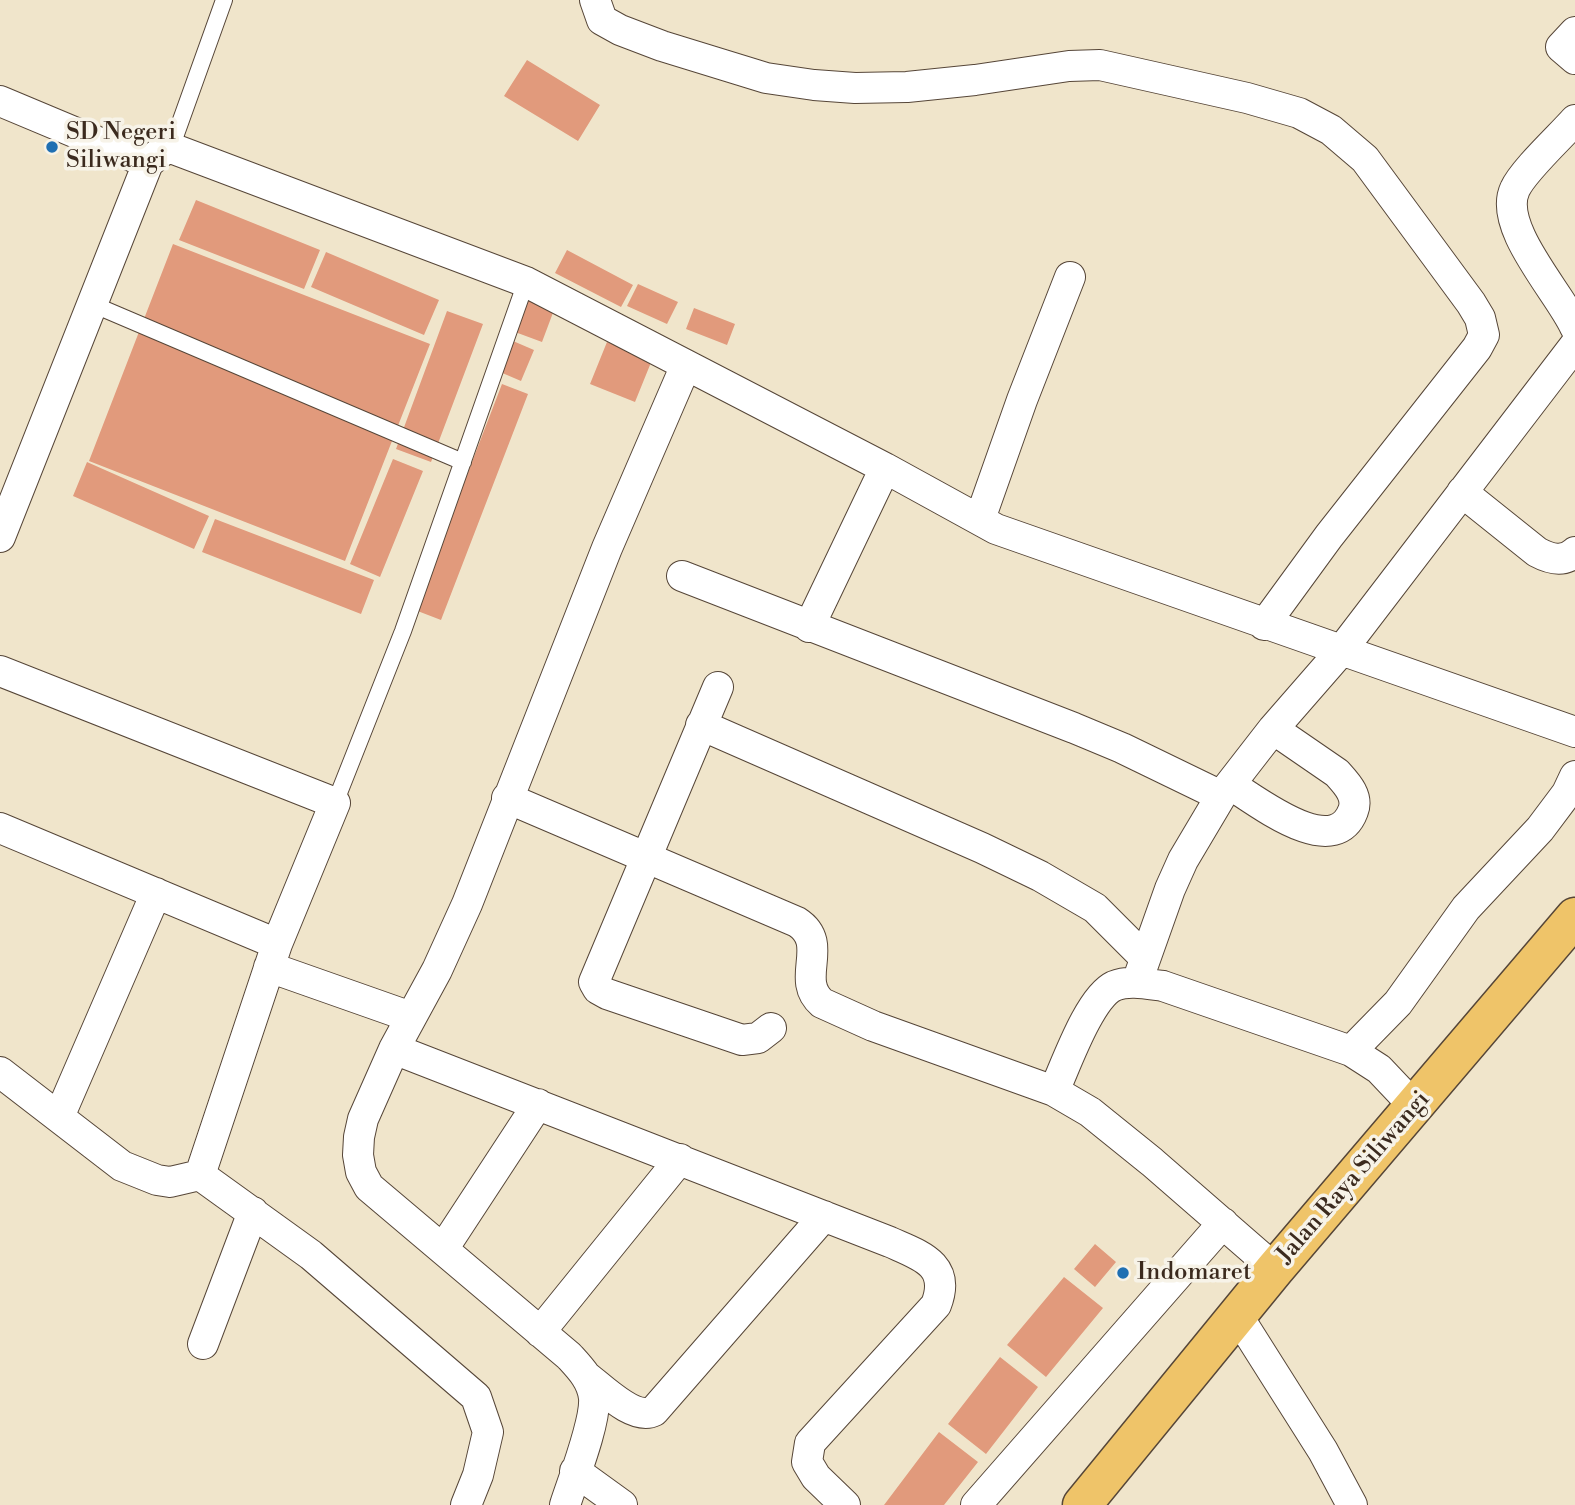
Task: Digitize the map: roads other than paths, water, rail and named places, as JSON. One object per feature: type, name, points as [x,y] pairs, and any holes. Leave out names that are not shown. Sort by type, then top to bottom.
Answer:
[{"type":"highway","name":"Jalan Raya Siliwangi","points":[[1093,1501],[1237,1315],[1575,917]]},
{"type":"street","points":[[595,0],[603,20],[620,30],[766,78],[814,85],[907,87],[1069,66],[1100,65],[1279,106],[1315,120],[1349,143],[1385,184],[1471,303],[1480,318],[1485,335],[1329,536],[1264,625]]},
{"type":"street","points":[[1575,32],[1561,47],[1575,59]]},
{"type":"street","points":[[0,101],[526,282],[886,468],[996,529],[1575,732]]},
{"type":"street","points":[[1575,120],[1525,174],[1515,188],[1511,201],[1521,239],[1534,263],[1569,313],[1575,327]]},
{"type":"street","points":[[0,537],[92,304],[159,155]]},
{"type":"street","points":[[980,519],[1022,400],[1070,277]]},
{"type":"street","points":[[1054,1091],[1087,1017],[1097,1001],[1104,992],[1141,970],[1183,860],[1226,790],[1273,729],[1341,651],[1575,345]]},
{"type":"street","points":[[687,365],[615,528],[461,916],[437,970],[394,1049],[363,1119],[358,1156],[361,1172],[369,1187],[569,1356],[587,1377],[635,1412],[648,1414],[824,1216]]},
{"type":"street","points":[[809,626],[886,468]]},
{"type":"street","points":[[1462,492],[1537,552],[1549,558],[1560,559],[1570,557],[1575,552]]},
{"type":"street","points":[[682,576],[1074,728],[1226,790],[1312,830],[1326,832],[1338,829],[1348,819],[1355,802],[1346,782],[1325,764],[1273,729]]},
{"type":"street","points":[[0,671],[335,803],[273,956],[200,1175]]},
{"type":"street","points":[[718,687],[593,982],[598,989],[742,1040],[758,1038],[771,1028]]},
{"type":"street","points":[[701,725],[1040,876],[1095,908],[1141,970],[1163,986],[1352,1051],[1379,1069],[1415,1107]]},
{"type":"street","points":[[1352,1051],[1398,1003],[1466,908],[1540,829],[1575,776]]},
{"type":"street","points":[[507,798],[781,914],[805,927],[813,942],[811,987],[816,998],[822,1003],[873,1026],[1054,1091],[1090,1112],[1275,1269]]},
{"type":"street","points":[[0,828],[156,893],[273,956],[411,1017]]},
{"type":"street","points":[[59,1117],[156,893]]},
{"type":"street","points":[[394,1049],[824,1216],[922,1256],[936,1269],[940,1278],[940,1296],[928,1315],[810,1443],[807,1462],[810,1469],[845,1505]]},
{"type":"street","points":[[0,1072],[122,1166],[170,1182],[200,1175],[311,1255],[477,1397],[488,1432],[478,1475],[466,1505]]},
{"type":"street","points":[[443,1249],[538,1104]]},
{"type":"street","points":[[540,1332],[680,1159]]},
{"type":"street","points":[[203,1345],[253,1212]]},
{"type":"street","points":[[976,1505],[1223,1223]]},
{"type":"street","points":[[1237,1315],[1323,1451],[1352,1505]]},
{"type":"street","points":[[565,1505],[592,1415],[594,1398],[587,1377]]},
{"type":"street","points":[[575,1471],[622,1505]]},
{"type":"lane","points":[[159,155],[224,0]]},
{"type":"lane","points":[[335,803],[403,631],[526,282]]},
{"type":"lane","points":[[92,304],[463,462]]},
{"type":"place","name":"SD Negeri Siliwangi","points":[[52,147]]},
{"type":"place","name":"Indomaret","points":[[1123,1273]]}]
